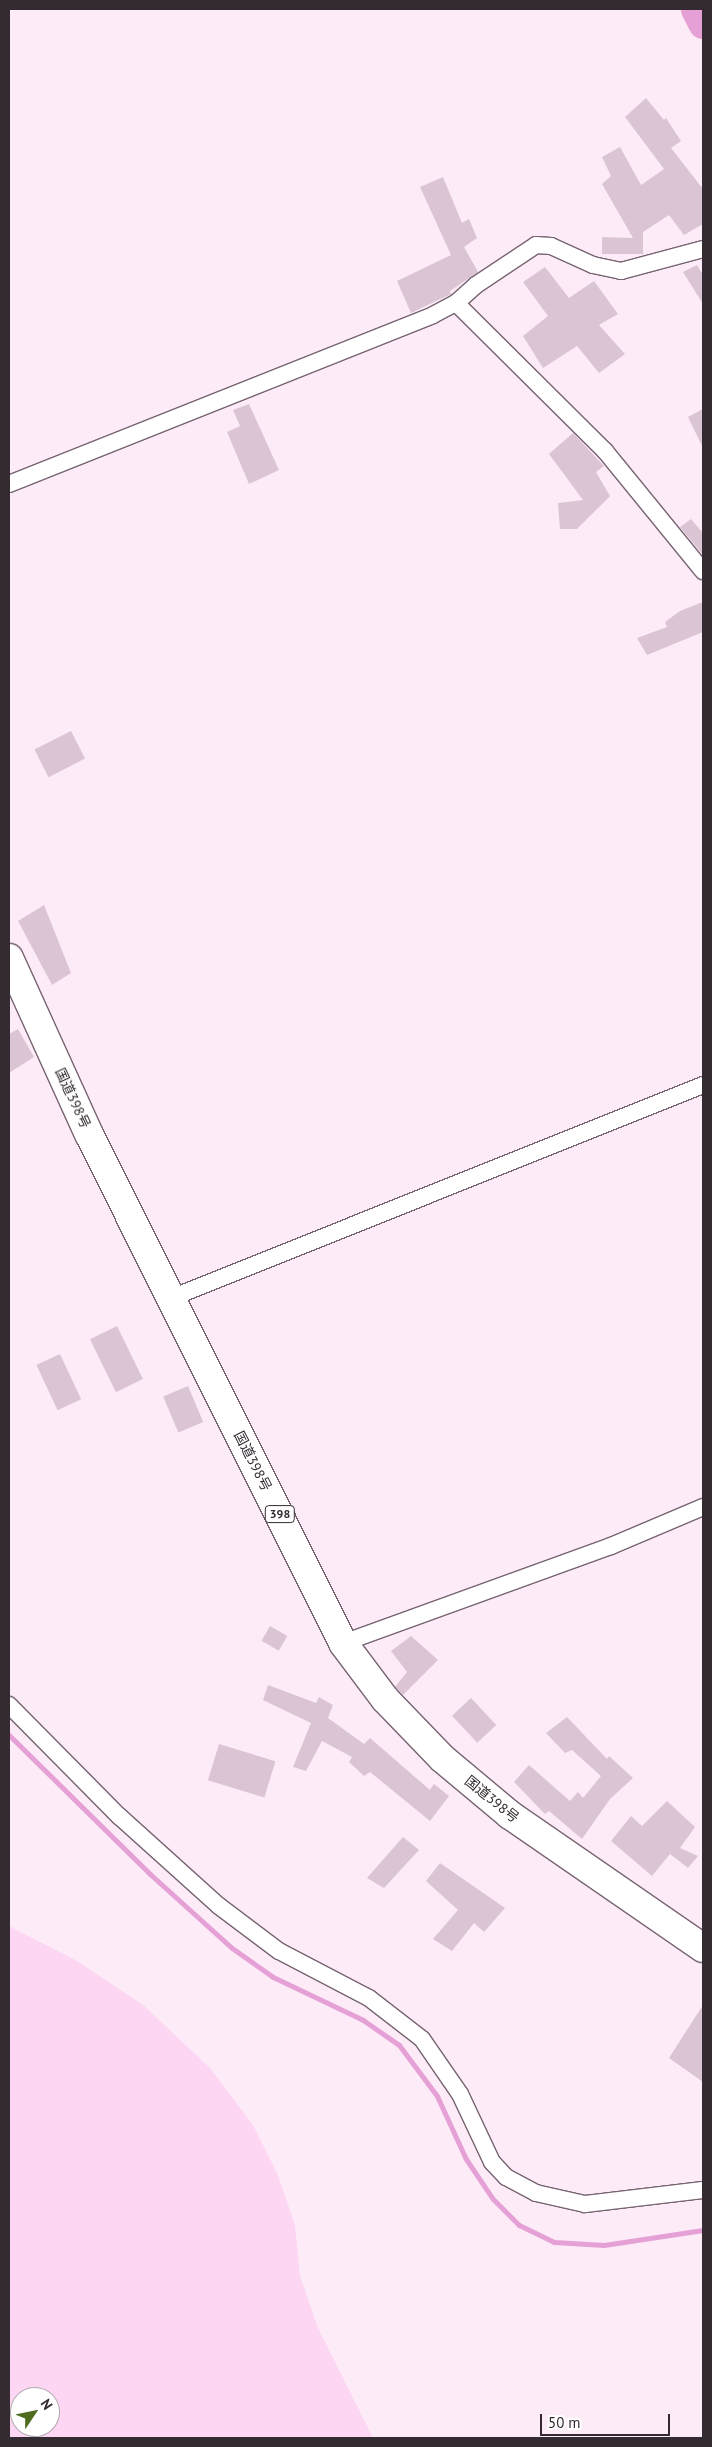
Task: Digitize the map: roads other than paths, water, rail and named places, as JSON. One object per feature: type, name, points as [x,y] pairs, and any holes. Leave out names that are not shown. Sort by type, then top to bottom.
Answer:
[{"type":"highway","name":"国道398号","points":[[9,958],[89,1134],[344,1643],[385,1699],[443,1759],[510,1815],[702,1945]]},
{"type":"street","points":[[9,484],[456,303],[476,285],[536,245],[551,246],[593,264],[621,271],[703,249]]},
{"type":"street","points":[[456,303],[605,451],[703,571]]},
{"type":"street","points":[[171,1298],[703,1085]]},
{"type":"street","points":[[344,1643],[611,1546],[703,1507]]},
{"type":"street","points":[[9,1705],[119,1816],[219,1906],[279,1952],[369,1998],[422,2039],[447,2073],[492,2162],[506,2177],[552,2199],[585,2204],[703,2190]]},
{"type":"waterway","points":[[696,9],[703,23]]},
{"type":"waterway","points":[[9,1735],[150,1874],[232,1948],[273,1977],[363,2020],[399,2045],[437,2096],[466,2159],[493,2199],[519,2225],[554,2242],[604,2245],[703,2230]]}]
